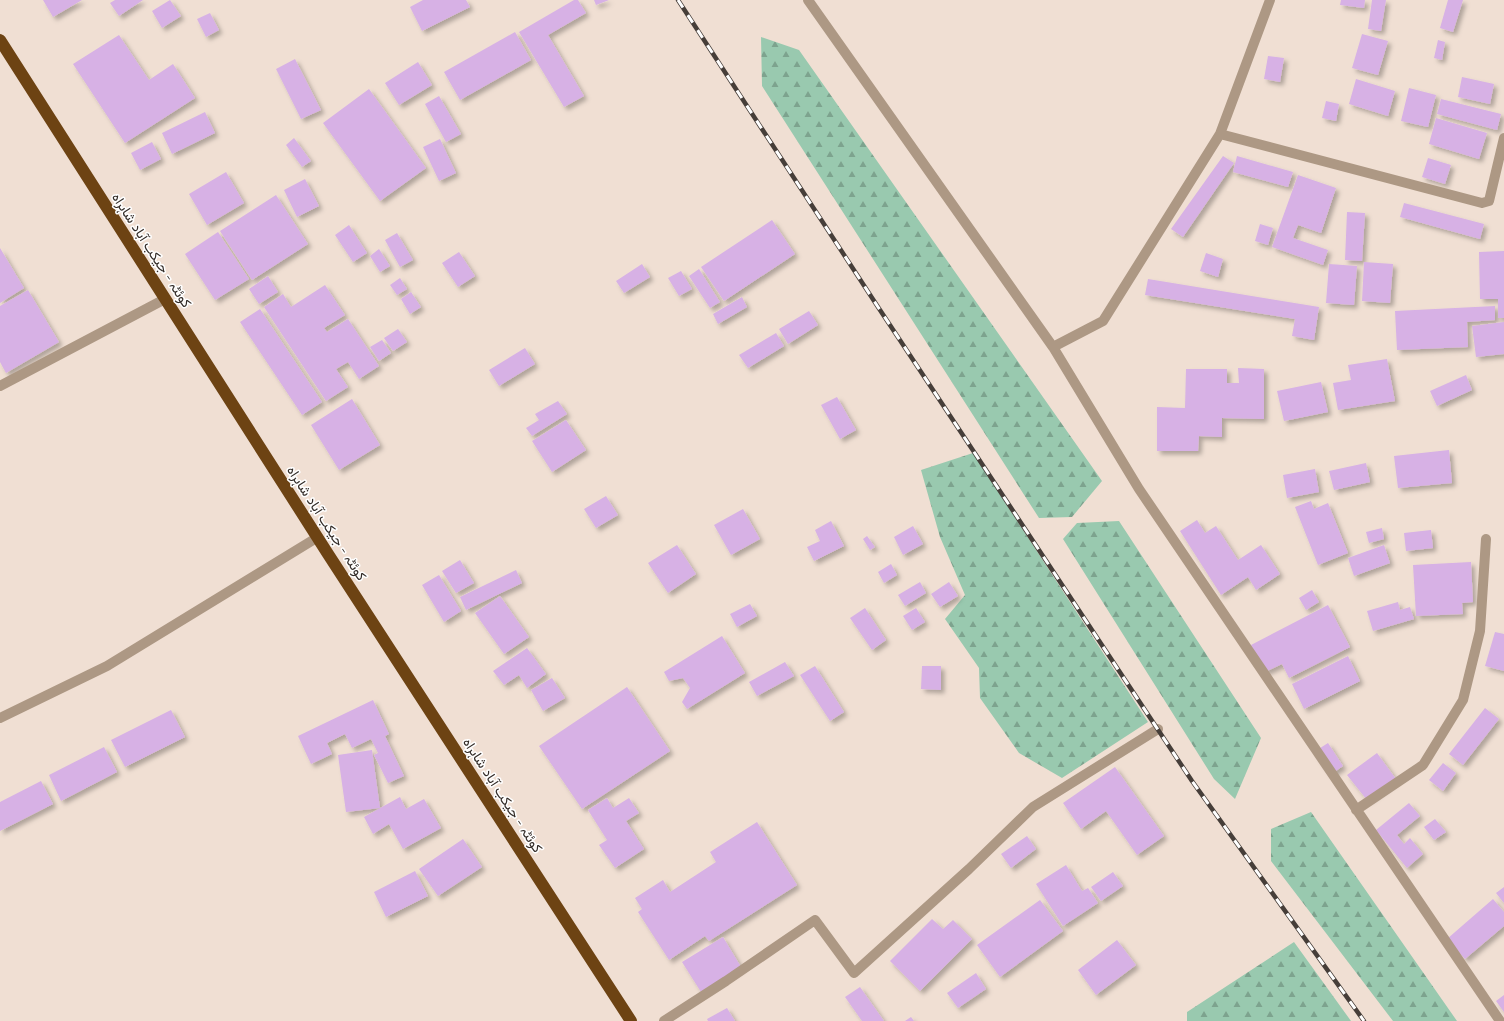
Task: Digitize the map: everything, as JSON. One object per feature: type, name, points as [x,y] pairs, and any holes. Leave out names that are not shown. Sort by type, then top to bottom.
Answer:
[{"type":"highway","name":"کوئٹہ - جیکب آباد شاہراہ","points":[[0,40],[318,537],[631,1021]]},
{"type":"street","points":[[808,0],[1053,348],[1139,489],[1500,1021]]},
{"type":"street","points":[[1053,348],[1103,322],[1220,134],[1270,0]]},
{"type":"street","points":[[1220,134],[1482,203],[1489,201],[1504,138]]},
{"type":"street","points":[[0,386],[165,298]]},
{"type":"street","points":[[0,718],[107,666],[318,537]]},
{"type":"street","points":[[1356,810],[1423,765],[1463,700],[1480,631],[1486,539]]},
{"type":"street","points":[[664,1021],[726,981],[815,920],[854,974],[969,869],[1033,807],[1158,729]]},
{"type":"green space","points":[[761,37],[799,50],[1102,481],[1072,517],[1039,518],[762,86]]},
{"type":"green space","points":[[973,453],[1148,722],[1062,778],[1019,753],[980,698],[979,668],[945,619],[965,595],[940,537],[921,470]]},
{"type":"green space","points":[[1119,521],[1261,738],[1235,799],[1214,779],[1063,539],[1077,523]]},
{"type":"green space","points":[[1311,812],[1457,1021],[1393,1021],[1271,861],[1271,829]]},
{"type":"green space","points":[[1294,942],[1351,1021],[1187,1021],[1187,1012]]},
{"type":"building","points":[[43,0],[82,0],[53,17]]},
{"type":"building","points":[[115,0],[143,0],[119,16],[110,3]]},
{"type":"building","points":[[170,0],[181,16],[162,28],[152,11]]},
{"type":"building","points":[[423,0],[466,0],[470,7],[422,31],[410,7]]},
{"type":"building","points":[[574,0],[578,0],[586,13],[548,35],[584,96],[564,107],[519,32]]},
{"type":"building","points":[[594,0],[609,0],[596,5]]},
{"type":"building","points":[[1341,0],[1365,0],[1364,8],[1340,5]]},
{"type":"building","points":[[1372,0],[1386,0],[1381,31],[1368,29]]},
{"type":"building","points":[[1448,0],[1463,0],[1453,32],[1440,28]]},
{"type":"building","points":[[210,13],[219,30],[206,37],[197,19]]},
{"type":"building","points":[[515,32],[531,60],[460,100],[444,72]]},
{"type":"building","points":[[1362,34],[1388,41],[1378,75],[1352,68]]},
{"type":"building","points":[[119,35],[149,80],[173,64],[195,98],[125,143],[73,64]]},
{"type":"building","points":[[1438,40],[1445,42],[1442,60],[1434,58]]},
{"type":"building","points":[[1268,56],[1284,58],[1280,82],[1264,79]]},
{"type":"building","points":[[295,59],[321,110],[301,119],[276,69]]},
{"type":"building","points":[[418,62],[432,85],[399,105],[385,83]]},
{"type":"building","points":[[1462,77],[1494,84],[1490,104],[1458,97]]},
{"type":"building","points":[[1356,79],[1395,91],[1388,116],[1349,104]]},
{"type":"building","points":[[1409,88],[1436,95],[1428,127],[1401,121]]},
{"type":"building","points":[[369,89],[426,168],[380,201],[323,123]]},
{"type":"building","points":[[439,96],[461,134],[446,142],[425,104]]},
{"type":"building","points":[[1441,99],[1501,114],[1497,130],[1437,114]]},
{"type":"building","points":[[1326,101],[1339,104],[1336,121],[1322,118]]},
{"type":"building","points":[[205,112],[215,133],[172,154],[162,133]]},
{"type":"building","points":[[1436,118],[1487,133],[1479,159],[1429,144]]},
{"type":"building","points":[[294,138],[311,161],[302,167],[286,145]]},
{"type":"building","points":[[440,139],[456,173],[439,181],[423,147]]},
{"type":"building","points":[[152,142],[161,159],[140,170],[131,153]]},
{"type":"building","points":[[1223,156],[1234,163],[1183,237],[1171,229]]},
{"type":"building","points":[[1237,156],[1293,172],[1288,187],[1233,172]]},
{"type":"building","points":[[1428,158],[1451,165],[1445,184],[1422,177]]},
{"type":"building","points":[[226,172],[244,203],[207,225],[189,194]]},
{"type":"building","points":[[1298,175],[1336,188],[1321,233],[1298,225],[1293,238],[1328,250],[1323,265],[1272,247]]},
{"type":"building","points":[[305,179],[319,206],[297,217],[284,190]]},
{"type":"building","points":[[276,195],[308,244],[252,280],[220,231]]},
{"type":"building","points":[[1404,203],[1484,224],[1480,239],[1400,217]]},
{"type":"building","points":[[1347,212],[1365,213],[1362,261],[1345,260]]},
{"type":"building","points":[[772,220],[795,254],[724,301],[701,267]]},
{"type":"building","points":[[1260,224],[1273,228],[1268,245],[1255,241]]},
{"type":"building","points":[[349,225],[367,253],[353,262],[335,235]]},
{"type":"building","points":[[218,232],[249,279],[215,300],[185,254]]},
{"type":"building","points":[[397,233],[413,260],[400,267],[385,240]]},
{"type":"building","points":[[0,248],[24,288],[0,303]]},
{"type":"building","points":[[379,249],[390,266],[380,272],[370,256]]},
{"type":"building","points":[[1504,251],[1504,318],[1498,318],[1498,299],[1480,299],[1479,252]]},
{"type":"building","points":[[459,252],[475,276],[458,287],[442,263]]},
{"type":"building","points":[[1206,253],[1223,259],[1218,277],[1200,271]]},
{"type":"building","points":[[1364,262],[1393,264],[1390,303],[1362,301]]},
{"type":"building","points":[[642,264],[650,277],[624,293],[616,281]]},
{"type":"building","points":[[1329,264],[1357,266],[1354,305],[1326,303]]},
{"type":"building","points":[[699,269],[720,302],[710,308],[689,276]]},
{"type":"building","points":[[681,271],[692,289],[679,296],[668,278]]},
{"type":"building","points":[[268,276],[278,292],[259,304],[249,289]]},
{"type":"building","points":[[400,278],[407,289],[397,295],[390,285]]},
{"type":"building","points":[[1148,279],[1319,307],[1314,340],[1292,336],[1295,319],[1145,295]]},
{"type":"building","points":[[325,285],[345,315],[324,328],[327,332],[348,319],[379,366],[359,379],[348,362],[336,369],[348,387],[326,401],[264,307],[283,294],[291,307]]},
{"type":"building","points":[[28,290],[59,342],[6,373],[0,362],[0,306]]},
{"type":"building","points":[[411,292],[421,307],[410,314],[401,299]]},
{"type":"building","points":[[742,297],[747,307],[718,324],[713,314]]},
{"type":"building","points":[[1495,306],[1495,320],[1467,322],[1468,347],[1397,350],[1395,311]]},
{"type":"building","points":[[260,309],[322,402],[302,415],[240,322]]},
{"type":"building","points":[[809,311],[818,325],[788,344],[779,329]]},
{"type":"building","points":[[1504,322],[1504,354],[1476,357],[1472,326]]},
{"type":"building","points":[[398,329],[407,342],[393,351],[384,338]]},
{"type":"building","points":[[776,333],[784,346],[748,368],[739,355]]},
{"type":"building","points":[[382,340],[391,353],[379,361],[370,347]]},
{"type":"building","points":[[525,348],[535,364],[499,386],[489,370]]},
{"type":"building","points":[[1387,359],[1395,401],[1338,410],[1333,383],[1351,380],[1348,365]]},
{"type":"building","points":[[1238,368],[1264,369],[1264,419],[1222,418],[1222,437],[1199,436],[1198,451],[1157,451],[1157,407],[1185,408],[1186,369],[1227,369],[1227,383],[1239,383]]},
{"type":"building","points":[[1466,375],[1472,390],[1437,406],[1430,391]]},
{"type":"building","points":[[1321,382],[1328,412],[1284,421],[1277,391]]},
{"type":"building","points":[[837,397],[856,430],[840,439],[821,405]]},
{"type":"building","points":[[352,399],[380,445],[339,470],[311,425]]},
{"type":"building","points":[[558,401],[567,414],[532,436],[526,428],[539,420],[535,414]]},
{"type":"building","points":[[566,420],[586,450],[552,472],[532,441]]},
{"type":"building","points":[[1449,450],[1452,483],[1398,488],[1394,456]]},
{"type":"building","points":[[1366,463],[1370,482],[1334,490],[1329,471]]},
{"type":"building","points":[[1315,469],[1319,492],[1287,498],[1283,475]]},
{"type":"building","points":[[606,496],[618,515],[596,528],[584,509]]},
{"type":"building","points":[[1311,501],[1314,509],[1328,503],[1348,553],[1318,565],[1295,507]]},
{"type":"building","points":[[743,509],[760,539],[731,555],[714,525]]},
{"type":"building","points":[[1197,520],[1205,533],[1216,526],[1238,560],[1261,545],[1280,574],[1256,590],[1248,577],[1221,595],[1180,531]]},
{"type":"building","points":[[831,521],[844,546],[814,561],[807,547],[820,541],[815,530]]},
{"type":"building","points":[[913,526],[923,544],[903,555],[894,537]]},
{"type":"building","points":[[1382,528],[1384,539],[1369,543],[1366,532]]},
{"type":"building","points":[[1431,530],[1433,548],[1406,551],[1404,533]]},
{"type":"building","points":[[867,536],[875,547],[870,550],[863,539]]},
{"type":"building","points":[[677,545],[696,574],[668,593],[648,563]]},
{"type":"building","points":[[1384,545],[1390,563],[1354,576],[1348,558]]},
{"type":"building","points":[[460,560],[474,583],[456,593],[442,571]]},
{"type":"building","points":[[1471,562],[1473,602],[1462,603],[1463,614],[1416,616],[1413,565]]},
{"type":"building","points":[[891,564],[897,575],[884,583],[878,572]]},
{"type":"building","points":[[516,570],[522,583],[466,610],[460,597]]},
{"type":"building","points":[[439,575],[461,611],[444,622],[422,585]]},
{"type":"building","points":[[920,582],[926,593],[905,606],[898,595]]},
{"type":"building","points":[[949,582],[958,596],[940,607],[931,594]]},
{"type":"building","points":[[1312,590],[1319,602],[1306,610],[1299,598]]},
{"type":"building","points":[[500,596],[529,637],[504,654],[475,613]]},
{"type":"building","points":[[1398,602],[1400,610],[1410,607],[1414,619],[1373,631],[1367,611]]},
{"type":"building","points":[[750,604],[757,616],[737,627],[730,614]]},
{"type":"building","points":[[1328,605],[1350,647],[1289,678],[1282,664],[1265,672],[1251,645]]},
{"type":"building","points":[[865,608],[886,640],[872,650],[850,618]]},
{"type":"building","points":[[916,608],[925,622],[912,630],[903,616]]},
{"type":"building","points":[[1495,632],[1504,634],[1504,671],[1485,666]]},
{"type":"building","points":[[722,636],[745,673],[687,709],[682,702],[690,688],[683,678],[669,681],[664,672]]},
{"type":"building","points":[[527,648],[546,674],[527,688],[519,675],[504,685],[493,671]]},
{"type":"building","points":[[1348,656],[1360,681],[1304,709],[1292,684]]},
{"type":"building","points":[[785,662],[794,676],[757,696],[749,682]]},
{"type":"building","points":[[815,666],[844,712],[830,721],[800,675]]},
{"type":"building","points":[[922,666],[941,666],[941,690],[921,689]]},
{"type":"building","points":[[552,678],[565,698],[543,711],[531,690]]},
{"type":"building","points":[[627,687],[670,751],[582,809],[539,746]]},
{"type":"building","points":[[373,700],[389,734],[385,736],[404,776],[388,783],[374,755],[378,753],[371,739],[352,748],[345,734],[327,743],[332,754],[311,764],[298,736]]},
{"type":"building","points":[[1485,708],[1499,719],[1463,765],[1449,754]]},
{"type":"building","points":[[171,710],[185,737],[125,767],[111,740]]},
{"type":"building","points":[[1328,743],[1343,766],[1330,775],[1314,752]]},
{"type":"building","points":[[104,747],[117,772],[61,801],[49,775]]},
{"type":"building","points":[[372,750],[380,808],[346,812],[338,755]]},
{"type":"building","points":[[1377,753],[1396,779],[1367,800],[1347,775]]},
{"type":"building","points":[[1443,763],[1456,773],[1443,791],[1429,780]]},
{"type":"building","points":[[1115,767],[1164,836],[1137,855],[1106,811],[1081,829],[1063,803]]},
{"type":"building","points":[[41,781],[53,804],[0,831],[0,802]]},
{"type":"building","points":[[400,797],[406,809],[424,799],[441,828],[403,849],[389,824],[373,834],[364,817]]},
{"type":"building","points":[[607,798],[613,808],[629,798],[639,813],[626,821],[644,849],[615,868],[599,845],[607,840],[588,810]]},
{"type":"building","points":[[1409,803],[1420,816],[1397,835],[1404,844],[1410,838],[1423,854],[1407,868],[1376,830]]},
{"type":"building","points":[[1435,819],[1446,832],[1434,840],[1424,827]]},
{"type":"building","points":[[757,822],[797,885],[709,941],[705,936],[669,960],[638,912],[642,909],[635,898],[663,880],[670,892],[716,862],[710,852]]},
{"type":"building","points":[[1027,836],[1036,849],[1011,868],[1001,854]]},
{"type":"building","points":[[463,839],[482,867],[438,896],[419,869]]},
{"type":"building","points":[[1066,865],[1082,891],[1088,888],[1098,903],[1063,926],[1036,884]]},
{"type":"building","points":[[415,871],[428,896],[386,917],[374,892]]},
{"type":"building","points":[[1113,872],[1123,886],[1101,901],[1091,887]]},
{"type":"building","points":[[1504,887],[1504,903],[1496,893]]},
{"type":"building","points":[[1493,899],[1504,912],[1504,926],[1465,959],[1447,939]]},
{"type":"building","points":[[1040,900],[1063,931],[1000,977],[977,945]]},
{"type":"building","points":[[932,919],[943,929],[953,920],[972,939],[920,991],[890,961]]},
{"type":"building","points":[[723,937],[741,967],[701,992],[682,962]]},
{"type":"building","points":[[1117,940],[1136,965],[1096,995],[1078,970]]},
{"type":"building","points":[[976,973],[986,989],[958,1008],[947,993]]},
{"type":"building","points":[[860,987],[884,1021],[862,1021],[845,997]]},
{"type":"building","points":[[1504,995],[1504,1012],[1496,1001]]},
{"type":"building","points":[[727,1008],[735,1021],[708,1021],[707,1019]]},
{"type":"building","points":[[911,1017],[914,1021],[905,1021]]},
{"type":"railway","points":[[678,0],[878,307],[1192,781],[1364,1021]]}]
